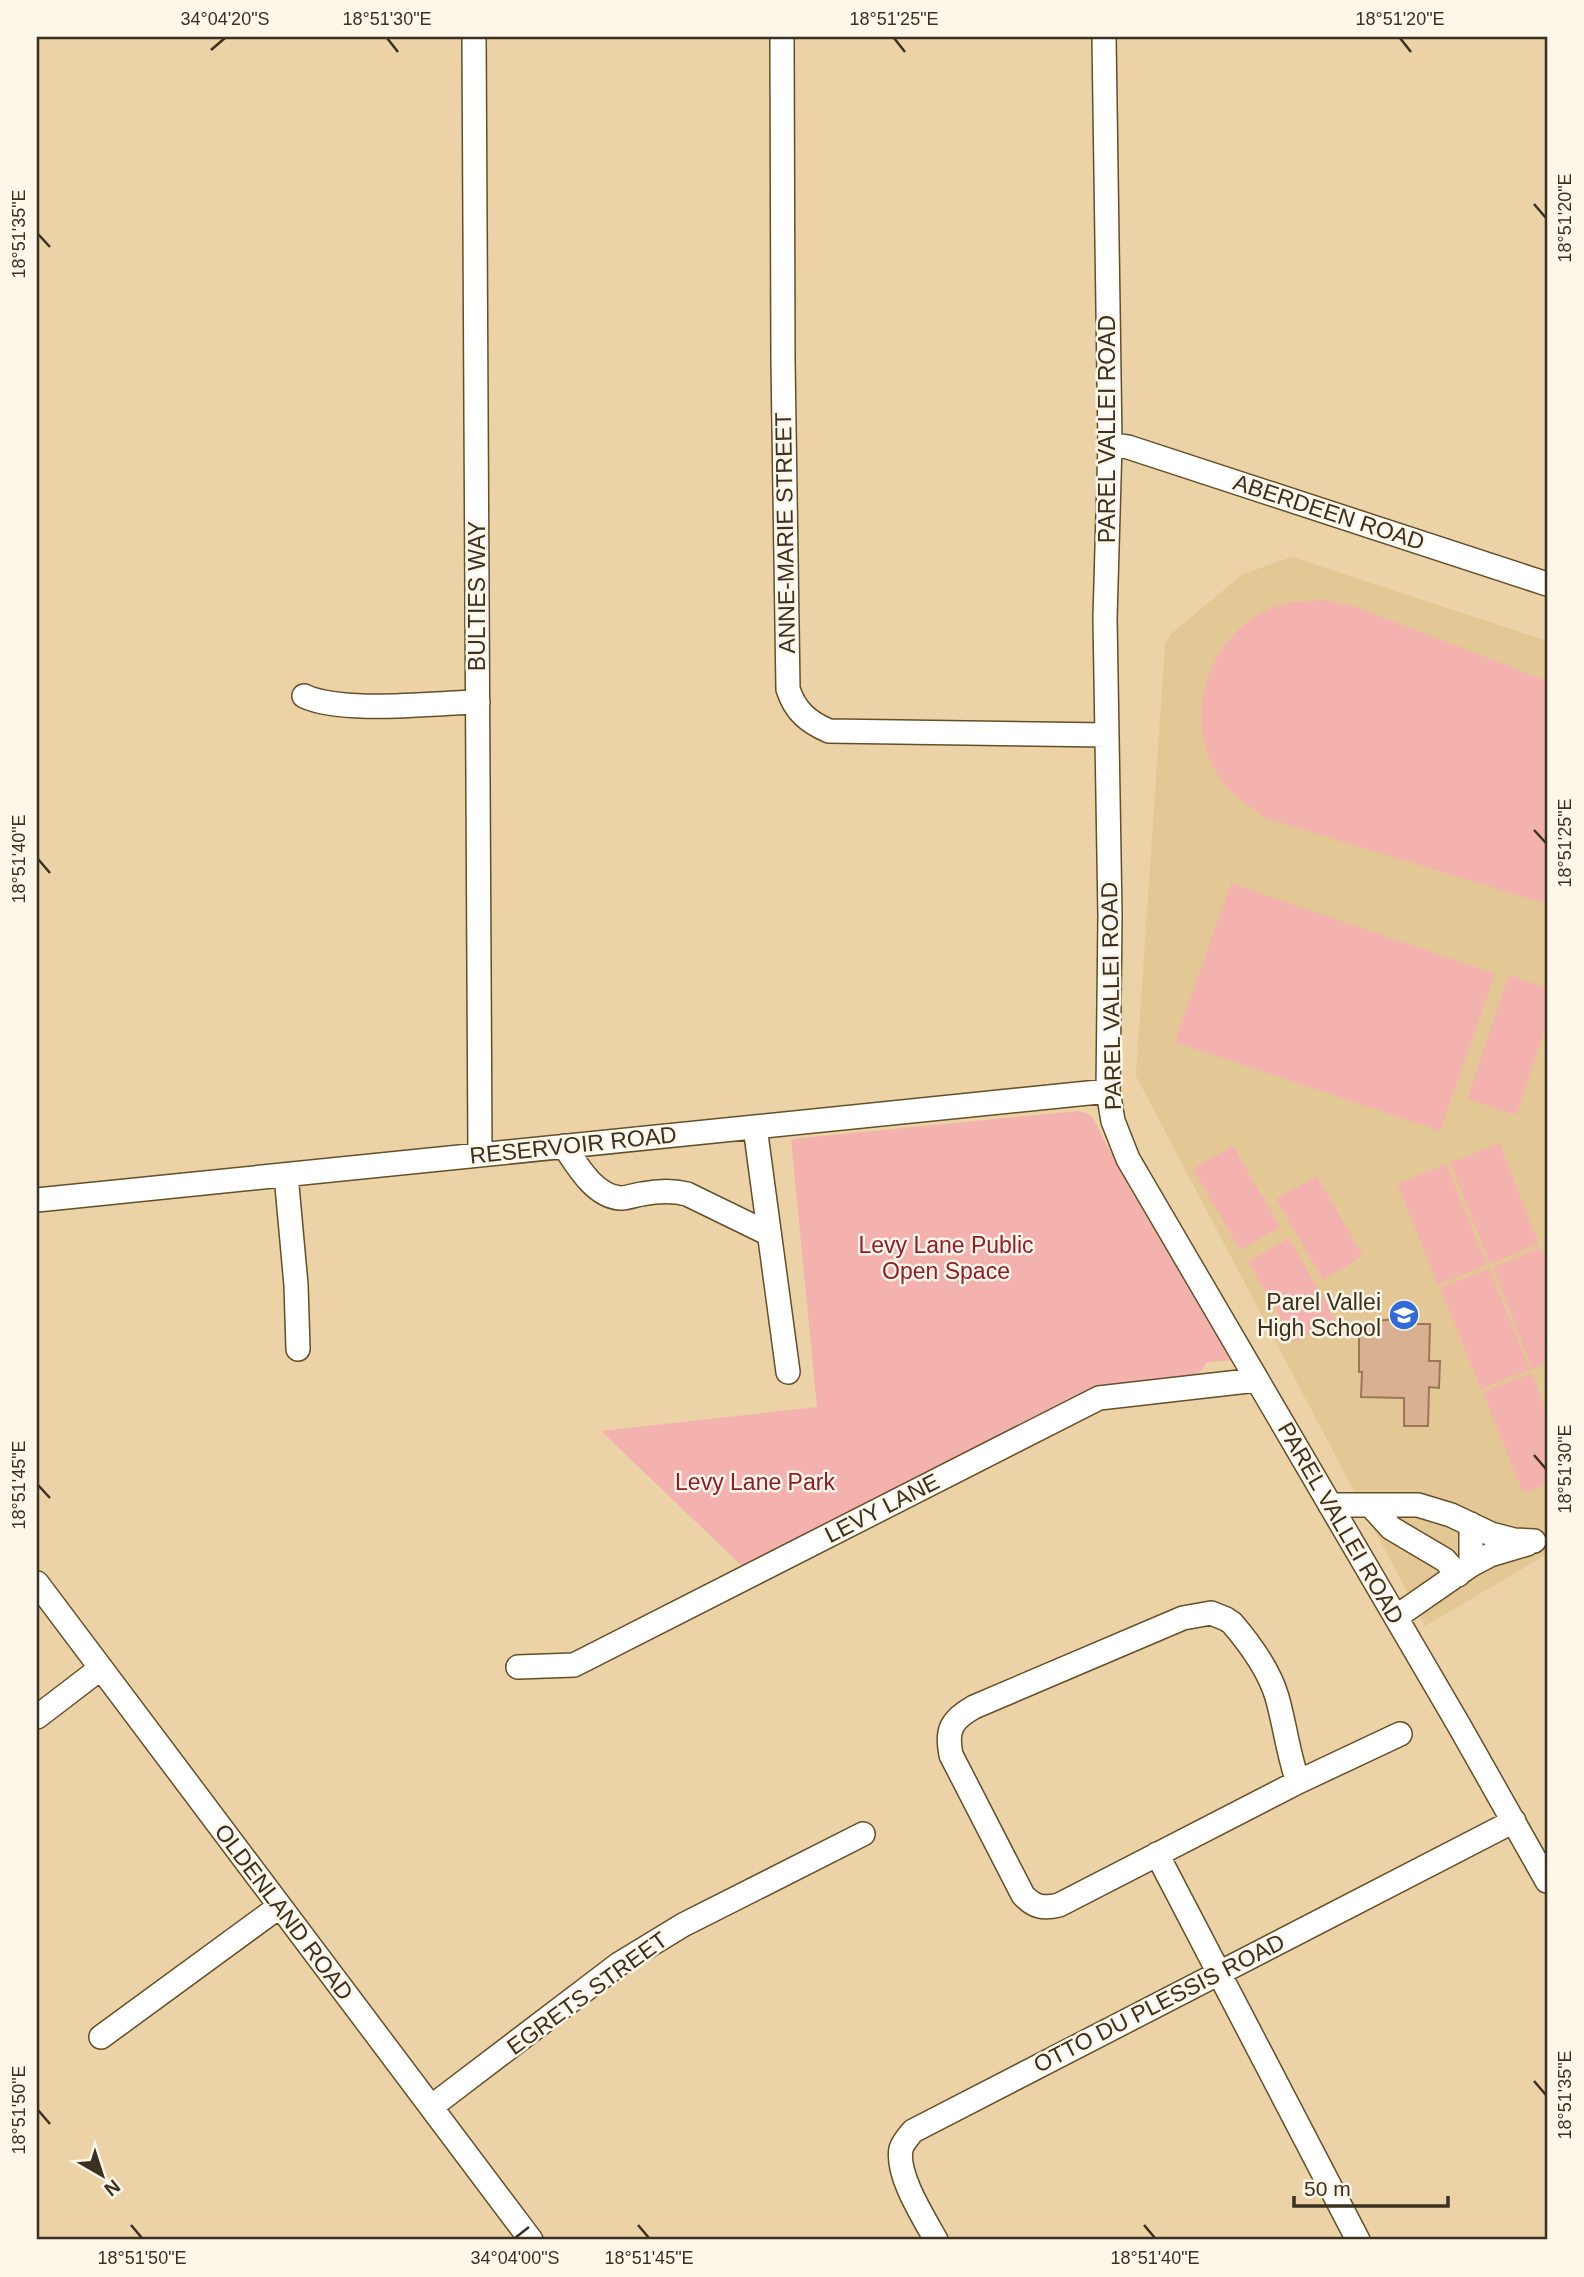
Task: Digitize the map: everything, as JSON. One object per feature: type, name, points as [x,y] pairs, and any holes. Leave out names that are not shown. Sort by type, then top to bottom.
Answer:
[{"type":"street","name":"BULTIES WAY","points":[[474,37],[480,1155]]},
{"type":"street","name":"ANNE-MARIE STREET","points":[[782,37],[783,389],[788,690],[792,702],[812,723],[829,731],[1107,735]]},
{"type":"street","name":"PAREL VALLEI ROAD","points":[[1104,37],[1110,444],[1105,618],[1110,916],[1108,1091],[1113,1121],[1128,1158],[1547,1881]]},
{"type":"street","name":"ABERDEEN ROAD","points":[[1110,444],[1128,447],[1547,584]]},
{"type":"street","points":[[304,696],[315,701],[344,705],[478,702]]},
{"type":"street","name":"RESERVOIR ROAD","points":[[37,1200],[1108,1091]]},
{"type":"street","points":[[755,1127],[788,1372]]},
{"type":"street","points":[[564,1146],[593,1184],[611,1196],[621,1198],[662,1191],[687,1194],[769,1234]]},
{"type":"street","points":[[286,1175],[296,1285],[298,1349]]},
{"type":"street","name":"LEVY LANE","points":[[518,1667],[574,1665],[1099,1398],[1257,1380]]},
{"type":"street","points":[[1330,1505],[1418,1505],[1443,1512],[1501,1537],[1541,1538]]},
{"type":"street","points":[[1371,1506],[1391,1528],[1465,1570]]},
{"type":"street","points":[[1465,1570],[1471,1524]]},
{"type":"street","points":[[1396,1617],[1490,1555],[1513,1550],[1541,1538]]},
{"type":"street","name":"OLDENLAND ROAD","points":[[37,1583],[531,2240]]},
{"type":"street","points":[[1298,1782],[1291,1763],[1277,1695],[1264,1668],[1232,1623],[1211,1614],[1184,1618],[974,1707],[959,1715],[952,1726],[948,1741],[951,1755],[1023,1895],[1038,1907],[1048,1908],[1059,1905],[1298,1782],[1400,1734]]},
{"type":"street","points":[[37,1717],[101,1668]]},
{"type":"street","name":"OTTO DU PLESSIS ROAD","points":[[936,2240],[904,2175],[901,2162],[901,2150],[913,2131],[1514,1821]]},
{"type":"street","name":"EGRETS STREET","points":[[431,2107],[619,1964],[683,1925],[863,1834]]},
{"type":"street","points":[[1157,1854],[1358,2240]]},
{"type":"street","points":[[101,2037],[280,1906]]},
{"type":"shaded area","name":"Parel Vallei High School","points":[[1292,557],[1547,641],[1547,1554],[1425,1626],[1136,1076],[1165,644],[1172,633],[1243,574]]},
{"type":"green space","points":[[1327,600],[1356,607],[1547,681],[1547,904],[1268,819],[1238,798],[1223,782],[1210,759],[1203,735],[1202,710],[1206,685],[1215,662],[1228,641],[1247,623],[1269,609],[1290,603]]},
{"type":"green space","points":[[1231,883],[1495,974],[1440,1131],[1175,1042]]},
{"type":"green space","points":[[1509,975],[1547,988],[1547,1024],[1516,1115],[1467,1099]]},
{"type":"green space","name":"Levy Lane Public Open Space","points":[[1078,1111],[1093,1118],[1126,1182],[1231,1360],[1206,1363],[1191,1379],[1132,1381],[1110,1387],[1097,1386],[1017,1434],[1003,1434],[768,1560],[757,1558],[742,1566],[601,1431],[817,1407],[791,1139]]},
{"type":"green space","points":[[1499,1143],[1539,1244],[1490,1264],[1450,1163]]},
{"type":"green space","points":[[1233,1146],[1280,1227],[1240,1250],[1193,1169]]},
{"type":"green space","points":[[1446,1164],[1487,1265],[1438,1285],[1397,1184]]},
{"type":"green space","points":[[1317,1176],[1363,1256],[1323,1280],[1276,1199]]},
{"type":"green space","points":[[1289,1238],[1335,1319],[1295,1342],[1248,1262]]},
{"type":"green space","points":[[1541,1248],[1547,1263],[1547,1363],[1532,1369],[1493,1267]]},
{"type":"green space","points":[[1489,1268],[1530,1370],[1481,1389],[1440,1288]]},
{"type":"green space","points":[[1532,1373],[1547,1413],[1547,1484],[1523,1493],[1483,1392]]},
{"type":"building","points":[[1394,1319],[1412,1324],[1430,1324],[1429,1361],[1440,1361],[1439,1388],[1429,1387],[1428,1426],[1404,1426],[1404,1398],[1361,1397],[1359,1324],[1376,1324],[1377,1321]]},
{"type":"place","name":"Parel Vallei High School","points":[[1404,1315]]},
{"type":"park label","name":"Levy Lane Park","points":[[755,1482]]}]
